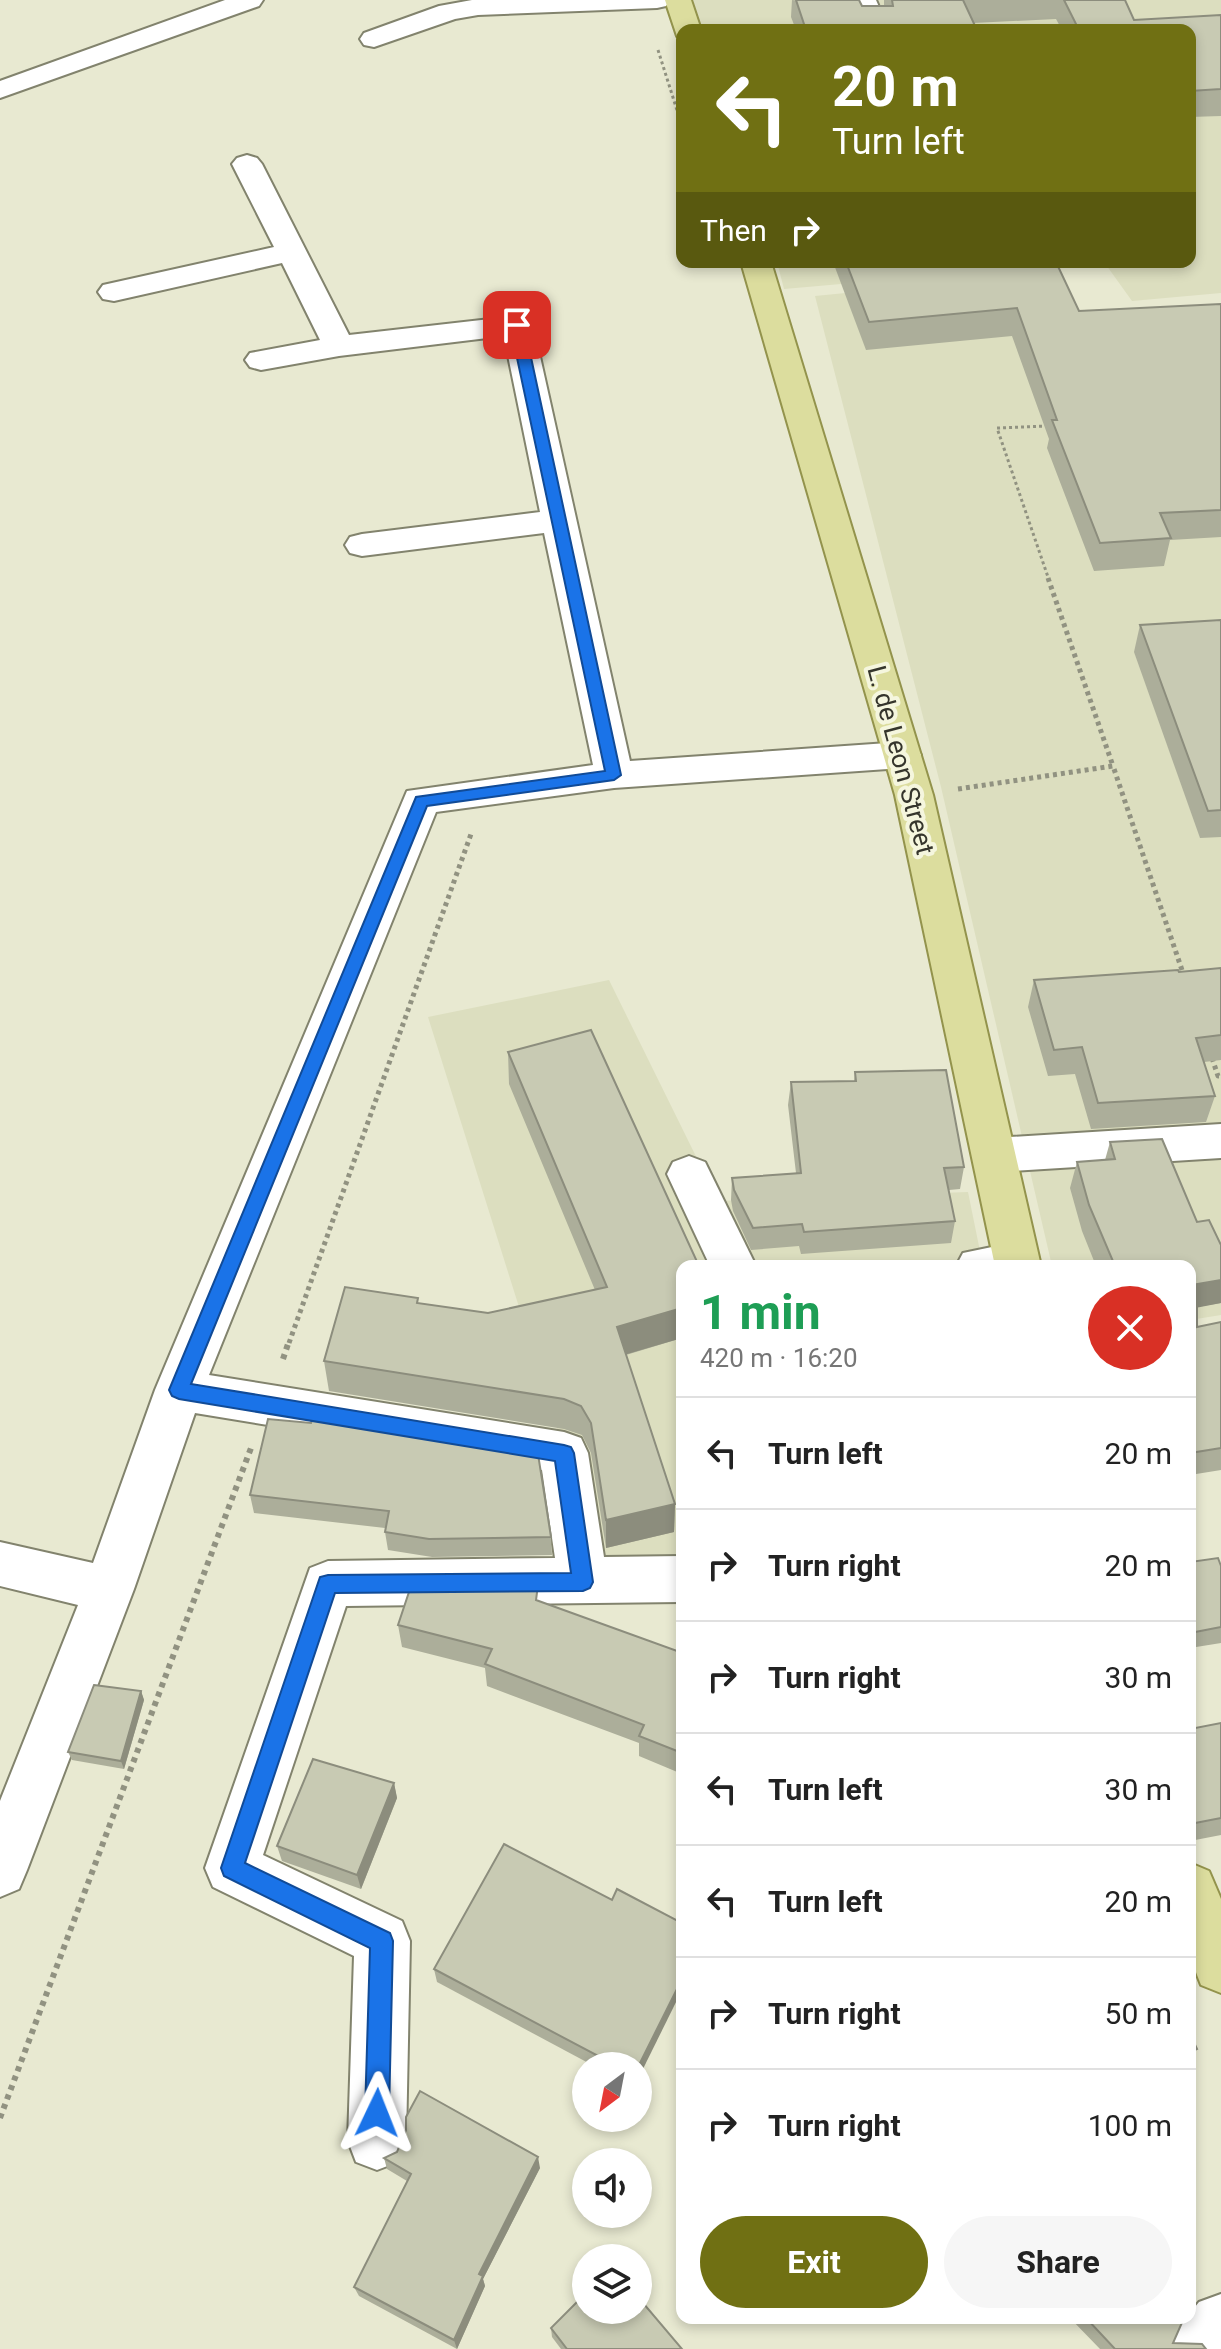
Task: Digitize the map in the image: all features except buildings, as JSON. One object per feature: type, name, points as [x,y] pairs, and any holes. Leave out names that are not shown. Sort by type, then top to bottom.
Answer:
[{"type":"main road","points":[[678,0],[685,24]]},
{"type":"main road","name":"L. de Leon Street","points":[[758,268],[914,795],[994,1155],[1004,1260]]},
{"type":"main road","points":[[1196,1905],[1221,1965]]},
{"type":"street","points":[[0,90],[250,0]]},
{"type":"street","points":[[863,0],[873,24]]},
{"type":"street","points":[[374,39],[449,12],[478,7],[650,1]]},
{"type":"street","points":[[247,164],[339,346]]},
{"type":"street","points":[[114,292],[292,252]]},
{"type":"street","points":[[261,360],[339,346],[517,325],[614,775]]},
{"type":"street","points":[[362,545],[559,520]]},
{"type":"street","points":[[0,1870],[109,1589],[179,1390],[421,801],[614,775],[902,755]]},
{"type":"street","points":[[994,1155],[1221,1141]]},
{"type":"street","points":[[689,1174],[730,1260]]},
{"type":"street","points":[[179,1390],[564,1453],[583,1582]]},
{"type":"street","points":[[0,1564],[109,1589]]},
{"type":"street","points":[[377,2141],[382,1941],[232,1868],[328,1584],[676,1579]]},
{"type":"street","points":[[1198,2349],[1221,2324]]},
{"type":"path","points":[[650,1],[676,103]]},
{"type":"path","points":[[1057,425],[997,428],[1188,988]]},
{"type":"path","points":[[914,795],[1113,766]]},
{"type":"path","points":[[0,2118],[266,1406],[475,824]]},
{"type":"path","points":[[1208,1047],[1218,1076],[1221,1076]]},
{"type":"shaded area","points":[[693,0],[1221,0],[1221,293],[1132,301],[1108,268],[1196,268],[1196,24],[700,24]]},
{"type":"shaded area","points":[[779,268],[1025,268],[784,289]]},
{"type":"shaded area","points":[[1049,273],[1081,328],[1221,322],[1221,1315],[1196,1319],[1196,1260],[1051,1260],[941,787],[815,296]]},
{"type":"shaded area","points":[[609,980],[718,1201],[968,1192],[982,1260],[676,1260],[676,1565],[598,1559],[428,1017]]},
{"type":"route","points":[[377,2113],[382,1941],[232,1868],[328,1584],[583,1582],[564,1453],[179,1390],[421,801],[614,775],[517,325]]}]
